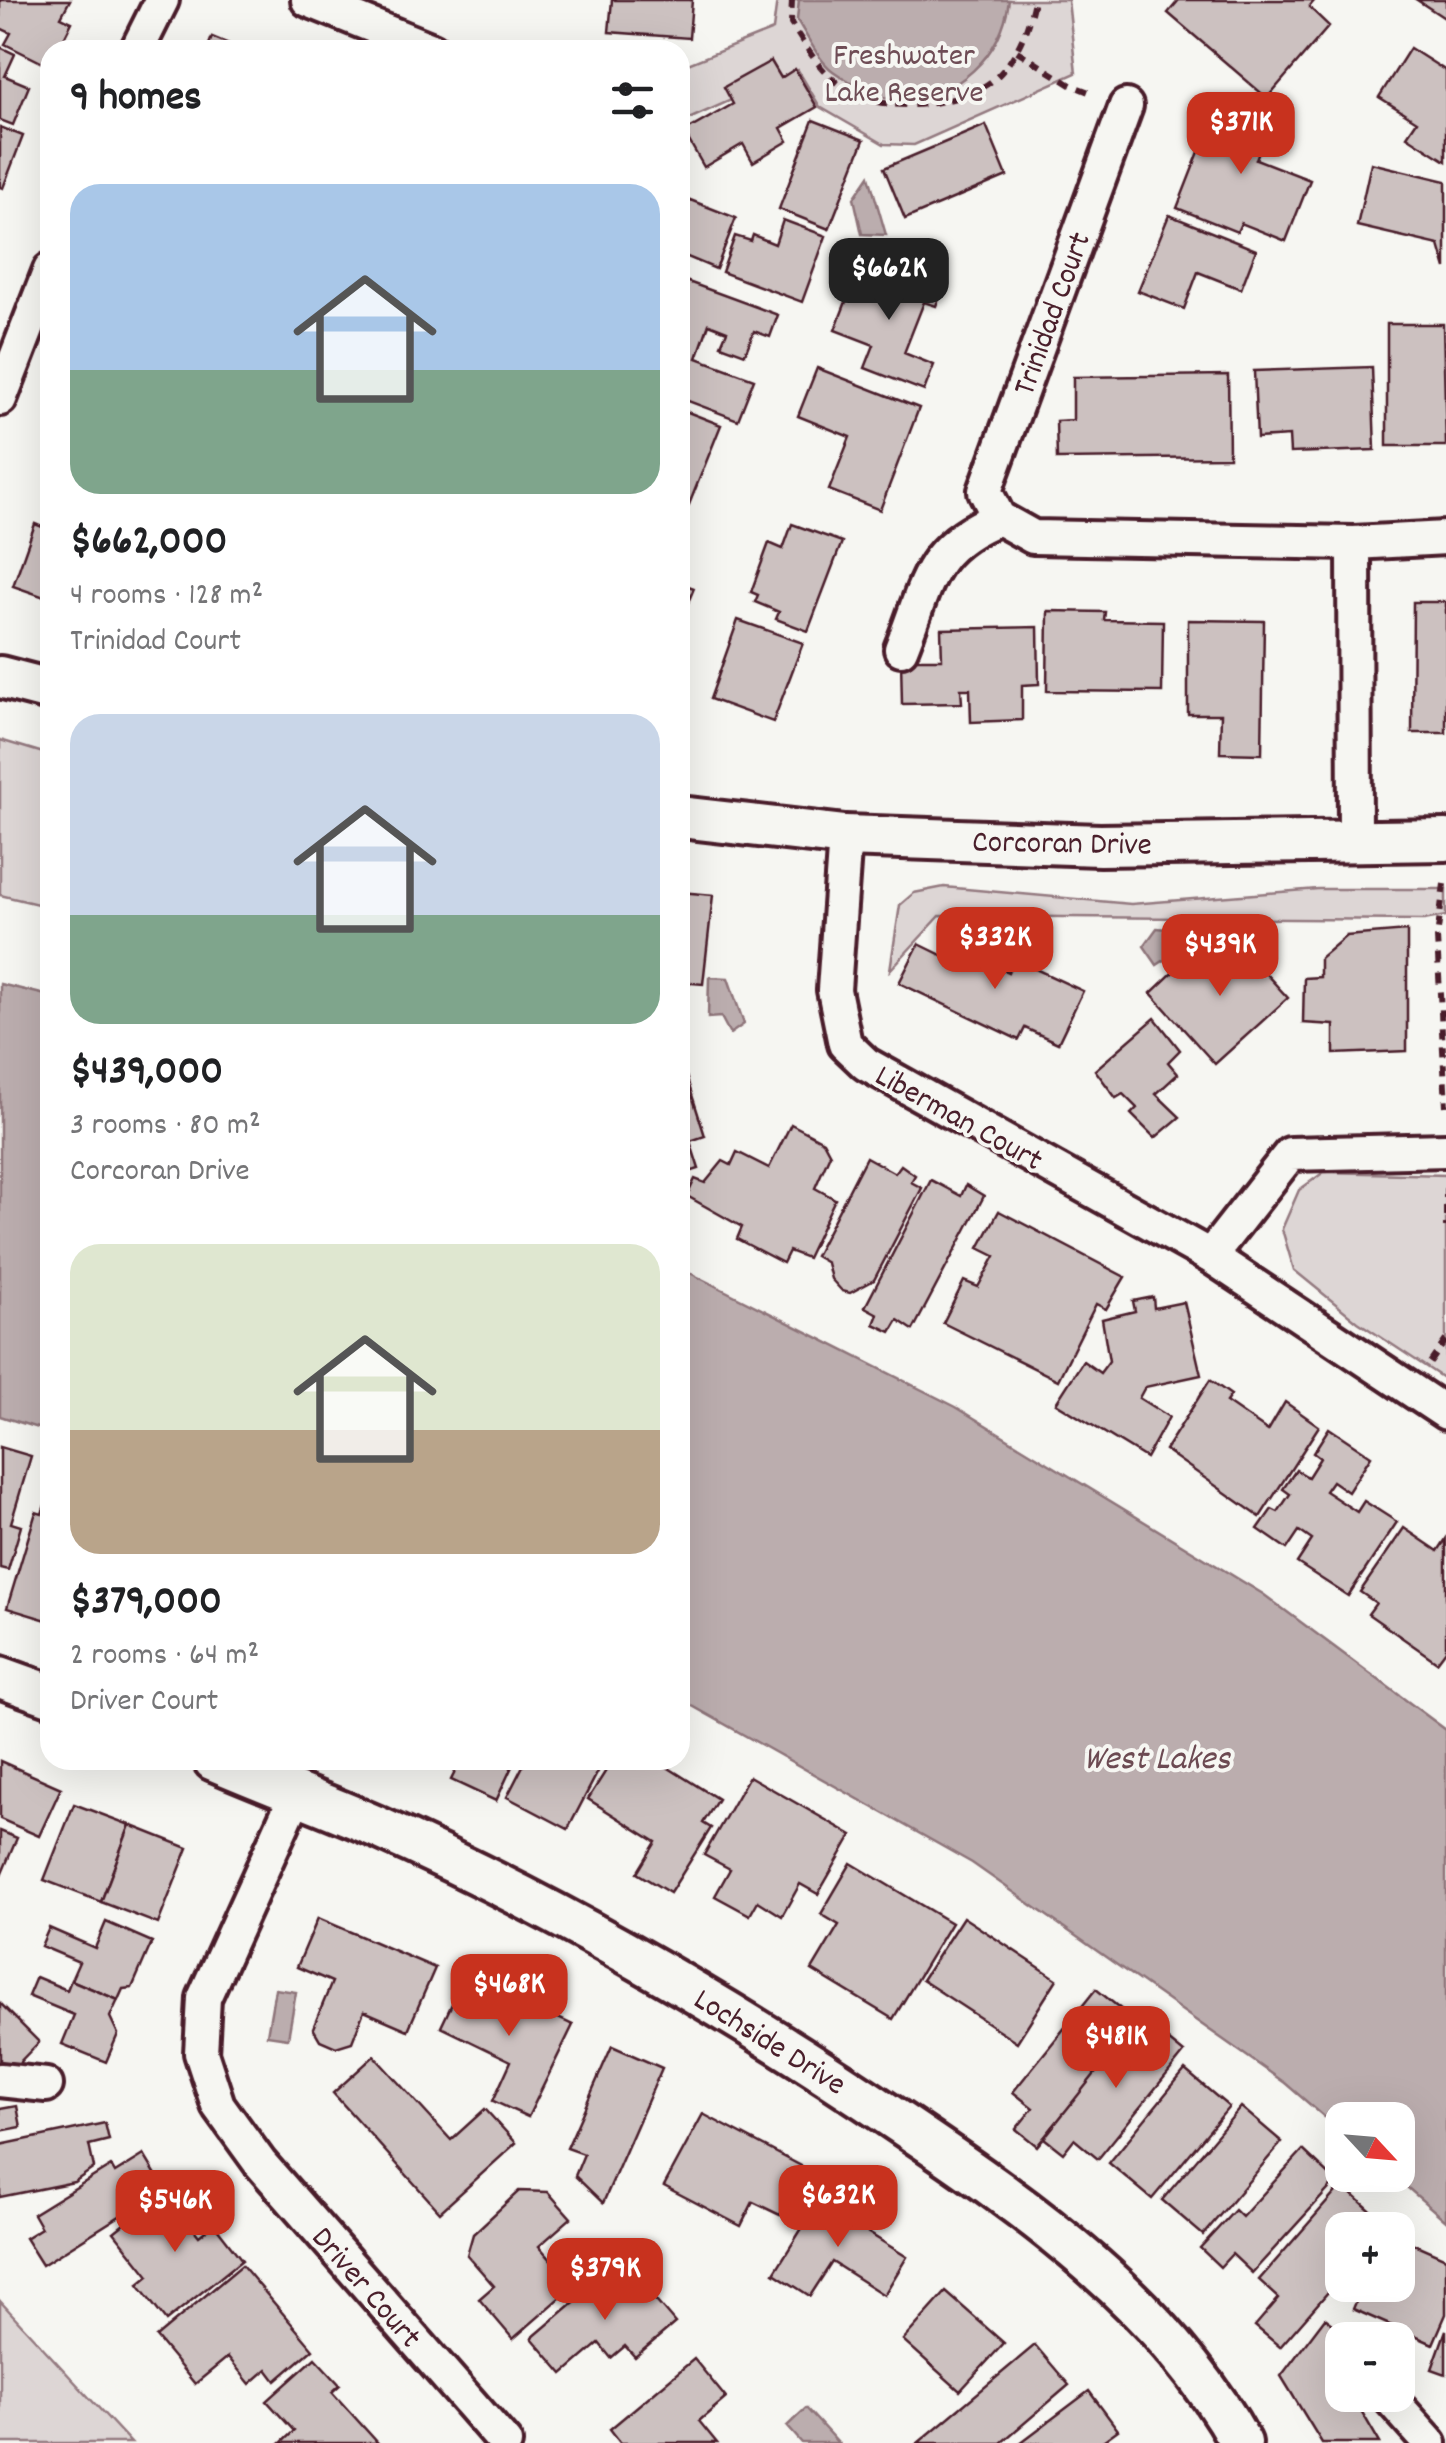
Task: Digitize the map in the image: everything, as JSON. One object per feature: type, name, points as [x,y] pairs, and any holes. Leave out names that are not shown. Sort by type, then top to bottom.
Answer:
[{"type":"street","points":[[142,40],[162,0]]},
{"type":"street","points":[[308,0],[407,40]]},
{"type":"street","name":"Trinidad Court","points":[[1000,518],[985,491],[1126,106]]},
{"type":"street","points":[[2,386],[40,294]]},
{"type":"street","points":[[901,649],[940,554],[970,530],[1000,518],[1033,537],[1354,542],[1446,538]]},
{"type":"street","points":[[1354,542],[1355,840]]},
{"type":"street","points":[[0,677],[40,687]]},
{"type":"street","name":"Corcoran Drive","points":[[690,818],[844,836],[1100,845],[1446,840]]},
{"type":"street","name":"Liberman Court","points":[[844,836],[834,990],[845,1044],[866,1064],[1210,1256],[1446,1413]]},
{"type":"street","points":[[1210,1256],[1290,1154],[1446,1150]]},
{"type":"street","points":[[0,1678],[40,1692]]},
{"type":"street","name":"Lochside Drive","points":[[238,1770],[376,1826],[592,1934],[780,2041],[1051,2228],[1124,2294],[1178,2353],[1241,2443]]},
{"type":"street","name":"Driver Court","points":[[296,1794],[204,1998],[202,2053],[218,2106],[260,2163],[505,2443]]},
{"type":"street","points":[[0,2080],[46,2085]]},
{"type":"street","points":[[1402,2412],[1430,2443]]},
{"type":"path","points":[[792,0],[791,24],[834,81],[886,105],[920,106],[982,88],[1017,51],[1029,28],[1034,0]]},
{"type":"path","points":[[1017,51],[1071,85],[1126,106]]},
{"type":"path","points":[[1444,884],[1437,938],[1446,1106]]},
{"type":"path","points":[[1446,1188],[1446,1227]]},
{"type":"green space","name":"Freshwater Lake Reserve","points":[[777,0],[1068,0],[1076,73],[914,145],[884,144],[820,107],[798,70],[690,119],[690,63],[773,30]]},
{"type":"green space","points":[[0,740],[40,752],[40,905],[0,895]]},
{"type":"green space","points":[[944,887],[1131,904],[1318,889],[1446,889],[1446,916],[1424,920],[940,916],[890,970],[900,905],[914,893]]},
{"type":"green space","points":[[1324,1172],[1446,1175],[1446,1380],[1358,1322],[1294,1270],[1282,1229],[1299,1190]]},
{"type":"green space","points":[[0,2301],[131,2443],[0,2443]]},
{"type":"water","points":[[799,0],[1009,0],[997,39],[973,71],[939,92],[898,100],[865,89],[828,67],[797,20]]},
{"type":"water","points":[[869,176],[886,235],[862,234],[854,198]]},
{"type":"water","points":[[1157,928],[1197,932],[1194,954],[1174,954],[1157,965],[1144,946]]},
{"type":"water","points":[[709,977],[728,978],[744,1024],[730,1034],[721,1017],[708,1018]]},
{"type":"water","points":[[0,984],[40,994],[40,1429],[0,1416]]},
{"type":"water","name":"West Lakes","points":[[690,1273],[956,1407],[1263,1594],[1446,1730],[1446,2221],[1413,2192],[1415,2102],[1325,2102],[1325,2117],[1285,2083],[972,1863],[690,1705]]},
{"type":"water","points":[[275,1989],[296,1992],[288,2038],[267,2035]]},
{"type":"water","points":[[806,2408],[838,2443],[802,2443],[787,2426]]},
{"type":"building","points":[[0,0],[70,0],[61,17],[72,22],[63,40],[40,40],[40,62],[5,44],[11,33],[0,28]]},
{"type":"building","points":[[612,0],[692,0],[689,38],[609,32]]},
{"type":"building","points":[[1179,0],[1315,0],[1309,7],[1329,26],[1267,98],[1168,13]]},
{"type":"building","points":[[1417,0],[1446,0],[1446,19]]},
{"type":"building","points":[[0,47],[15,54],[5,76],[29,86],[13,125],[0,120]]},
{"type":"building","points":[[1410,48],[1446,71],[1446,161],[1407,136],[1417,121],[1379,97]]},
{"type":"building","points":[[771,61],[781,78],[795,69],[817,107],[781,128],[788,141],[753,162],[743,144],[704,167],[690,142],[690,129],[733,104],[724,87]]},
{"type":"building","points":[[1220,98],[1272,118],[1256,159],[1310,180],[1286,241],[1241,223],[1237,232],[1177,208]]},
{"type":"building","points":[[813,120],[864,140],[829,229],[779,209]]},
{"type":"building","points":[[986,125],[1007,176],[905,219],[884,168]]},
{"type":"building","points":[[0,127],[23,136],[3,188],[0,187]]},
{"type":"building","points":[[1371,163],[1446,181],[1446,269],[1439,245],[1357,226]]},
{"type":"building","points":[[690,200],[736,218],[716,269],[690,258]]},
{"type":"building","points":[[1169,215],[1256,250],[1241,289],[1198,272],[1184,309],[1138,291]]},
{"type":"building","points":[[783,220],[826,236],[802,302],[722,272],[735,236],[751,241],[753,235],[775,244]]},
{"type":"building","points":[[859,268],[906,286],[911,273],[944,285],[936,306],[924,302],[904,353],[934,365],[924,391],[865,368],[874,345],[835,330]]},
{"type":"building","points":[[690,283],[778,315],[770,337],[754,331],[745,354],[721,345],[727,331],[709,324],[697,358],[754,379],[738,420],[690,402]]},
{"type":"building","points":[[1387,324],[1443,324],[1446,446],[1387,446]]},
{"type":"building","points":[[1372,367],[1375,450],[1290,453],[1289,436],[1257,438],[1254,371]]},
{"type":"building","points":[[817,368],[919,408],[880,510],[829,490],[850,437],[798,416]]},
{"type":"building","points":[[1228,375],[1229,457],[1057,459],[1056,421],[1073,420],[1073,377]]},
{"type":"building","points":[[690,413],[721,425],[690,502]]},
{"type":"building","points":[[35,524],[40,526],[40,595],[13,586]]},
{"type":"building","points":[[792,524],[842,542],[808,631],[776,619],[779,612],[755,602],[758,595],[751,592],[769,543],[783,549]]},
{"type":"building","points":[[1413,602],[1446,602],[1446,733],[1412,733]]},
{"type":"building","points":[[1048,611],[1105,612],[1104,620],[1163,621],[1162,692],[1047,691]]},
{"type":"building","points":[[738,620],[803,643],[773,722],[710,699]]},
{"type":"building","points":[[1188,620],[1264,621],[1262,754],[1220,753],[1221,714],[1188,714]]},
{"type":"building","points":[[1038,627],[1039,684],[1022,685],[1022,720],[971,722],[970,689],[961,689],[962,703],[902,704],[901,659],[942,659],[941,629]]},
{"type":"building","points":[[690,893],[713,895],[703,984],[690,983]]},
{"type":"building","points":[[1407,931],[1407,1051],[1334,1054],[1334,1025],[1303,1023],[1304,978],[1320,977],[1320,958],[1346,936]]},
{"type":"building","points":[[1234,939],[1288,998],[1215,1064],[1151,993],[1189,957],[1201,969]]},
{"type":"building","points":[[919,944],[952,960],[958,948],[1008,972],[1014,959],[1083,991],[1058,1043],[1025,1028],[1019,1040],[899,983]]},
{"type":"building","points":[[1155,1018],[1180,1050],[1168,1062],[1178,1074],[1156,1094],[1180,1117],[1155,1138],[1131,1114],[1137,1108],[1123,1094],[1116,1098],[1095,1070]]},
{"type":"building","points":[[690,1089],[705,1136],[690,1141]]},
{"type":"building","points":[[791,1124],[823,1141],[830,1154],[815,1188],[835,1199],[807,1258],[789,1251],[783,1263],[737,1239],[742,1227],[690,1198],[695,1179],[705,1183],[723,1161],[731,1165],[737,1152],[769,1168]]},
{"type":"building","points":[[690,1141],[699,1169],[690,1172]]},
{"type":"building","points":[[866,1157],[895,1173],[901,1165],[915,1175],[911,1182],[922,1188],[874,1280],[850,1293],[842,1291],[831,1279],[827,1263],[815,1256]]},
{"type":"building","points":[[931,1180],[961,1196],[966,1185],[984,1196],[913,1330],[898,1320],[891,1332],[874,1324],[878,1314],[865,1307]]},
{"type":"building","points":[[999,1211],[1125,1277],[1106,1309],[1096,1304],[1058,1380],[943,1323],[964,1281],[978,1287],[995,1256],[979,1248]]},
{"type":"building","points":[[1153,1297],[1154,1308],[1184,1302],[1201,1375],[1145,1387],[1139,1398],[1169,1417],[1146,1458],[1056,1403],[1083,1361],[1100,1373],[1109,1361],[1102,1319],[1135,1311],[1133,1301]]},
{"type":"building","points":[[1210,1380],[1231,1395],[1226,1402],[1268,1431],[1285,1402],[1319,1426],[1260,1517],[1165,1450]]},
{"type":"building","points":[[1329,1428],[1371,1456],[1348,1492],[1332,1481],[1325,1491],[1357,1512],[1364,1501],[1397,1522],[1348,1596],[1297,1563],[1312,1540],[1299,1531],[1287,1549],[1258,1529],[1272,1509],[1278,1512],[1290,1494],[1283,1489],[1296,1470],[1308,1477],[1320,1458],[1313,1453]]},
{"type":"building","points":[[0,1447],[31,1456],[11,1523],[21,1526],[8,1570],[0,1568]]},
{"type":"building","points":[[36,1512],[40,1513],[40,1618],[7,1608]]},
{"type":"building","points":[[1404,1528],[1438,1551],[1446,1539],[1446,1650],[1437,1662],[1368,1614],[1376,1603],[1360,1592]]},
{"type":"building","points":[[0,1761],[61,1788],[39,1836],[0,1819]]},
{"type":"building","points":[[456,1770],[510,1770],[496,1801],[451,1780]]},
{"type":"building","points":[[521,1770],[599,1770],[568,1829],[507,1797]]},
{"type":"building","points":[[606,1770],[672,1770],[718,1799],[703,1823],[711,1828],[670,1893],[637,1873],[656,1842],[588,1799]]},
{"type":"building","points":[[749,1776],[852,1835],[818,1894],[800,1884],[782,1916],[758,1901],[750,1915],[715,1896],[730,1869],[704,1855]]},
{"type":"building","points":[[74,1804],[130,1825],[101,1902],[44,1880]]},
{"type":"building","points":[[130,1825],[188,1848],[158,1924],[101,1902]]},
{"type":"building","points":[[0,1831],[17,1838],[0,1878]]},
{"type":"building","points":[[851,1863],[951,1923],[893,2019],[812,1970],[839,1925],[821,1914]]},
{"type":"building","points":[[963,1917],[1057,1979],[1017,2042],[922,1980]]},
{"type":"building","points":[[318,1918],[435,1968],[408,2030],[364,2011],[352,2042],[336,2047],[320,2040],[313,2028],[332,1982],[297,1967]]},
{"type":"building","points":[[106,1922],[152,1942],[132,1988],[123,1989],[118,2000],[71,1980],[79,1962],[41,1946],[49,1928],[95,1948]]},
{"type":"building","points":[[466,1974],[573,2025],[528,2117],[493,2101],[511,2061],[441,2027]]},
{"type":"building","points":[[36,1977],[67,1990],[71,1980],[118,2000],[110,2017],[118,2034],[106,2062],[62,2044],[74,2015],[28,1996]]},
{"type":"building","points":[[1096,1989],[1138,2023],[1037,2146],[1016,2129],[1033,2108],[1013,2092]]},
{"type":"building","points":[[0,2003],[39,2042],[9,2073],[0,2064]]},
{"type":"building","points":[[1140,2017],[1184,2053],[1098,2159],[1074,2139],[1063,2153],[1044,2138]]},
{"type":"building","points":[[612,2046],[662,2068],[603,2203],[575,2176],[584,2154],[567,2148]]},
{"type":"building","points":[[374,2056],[451,2140],[485,2109],[516,2143],[440,2212],[333,2093]]},
{"type":"building","points":[[1185,2070],[1229,2107],[1152,2199],[1109,2163]]},
{"type":"building","points":[[17,2106],[21,2127],[0,2131],[0,2109]]},
{"type":"building","points":[[1241,2107],[1282,2142],[1203,2235],[1162,2200]]},
{"type":"building","points":[[703,2114],[805,2168],[780,2215],[753,2202],[741,2226],[664,2186]]},
{"type":"building","points":[[105,2123],[109,2140],[89,2145],[94,2168],[74,2182],[0,2197],[0,2145]]},
{"type":"building","points":[[1303,2150],[1325,2171],[1326,2192],[1252,2273],[1232,2254],[1220,2267],[1200,2248],[1235,2210],[1242,2217]]},
{"type":"building","points":[[144,2155],[164,2188],[42,2265],[25,2238],[41,2228],[33,2214],[111,2166],[115,2173]]},
{"type":"building","points":[[519,2191],[548,2192],[571,2218],[539,2246],[574,2286],[513,2339],[479,2299],[494,2286],[467,2255],[473,2234]]},
{"type":"building","points":[[164,2192],[199,2236],[214,2224],[242,2260],[166,2321],[138,2285],[149,2276],[114,2232]]},
{"type":"building","points":[[1336,2192],[1350,2192],[1372,2212],[1325,2212],[1325,2295],[1280,2347],[1255,2326],[1279,2298],[1259,2280]]},
{"type":"building","points":[[824,2193],[863,2218],[859,2227],[907,2257],[884,2295],[832,2262],[810,2296],[774,2273]]},
{"type":"building","points":[[1415,2244],[1446,2258],[1446,2314],[1433,2344],[1415,2336],[1415,2322],[1383,2322],[1353,2309],[1356,2302],[1415,2302]]},
{"type":"building","points":[[242,2265],[313,2349],[276,2381],[267,2369],[250,2384],[228,2357],[195,2384],[156,2337]]},
{"type":"building","points":[[627,2267],[675,2323],[635,2357],[625,2346],[611,2358],[599,2343],[563,2374],[532,2338],[586,2292],[590,2297]]},
{"type":"building","points":[[946,2292],[1004,2343],[960,2391],[903,2340]]},
{"type":"building","points":[[1325,2318],[1330,2322],[1325,2322],[1325,2412],[1362,2412],[1380,2443],[1322,2443],[1281,2376]]},
{"type":"building","points":[[1446,2330],[1446,2374],[1432,2369]]},
{"type":"building","points":[[1035,2345],[1069,2385],[1001,2443],[918,2443]]},
{"type":"building","points":[[315,2358],[340,2385],[332,2392],[378,2443],[281,2443],[294,2431],[267,2401]]},
{"type":"building","points":[[694,2359],[726,2398],[699,2421],[717,2443],[621,2443],[610,2429]]},
{"type":"building","points":[[1089,2391],[1118,2430],[1100,2443],[1020,2443]]}]
